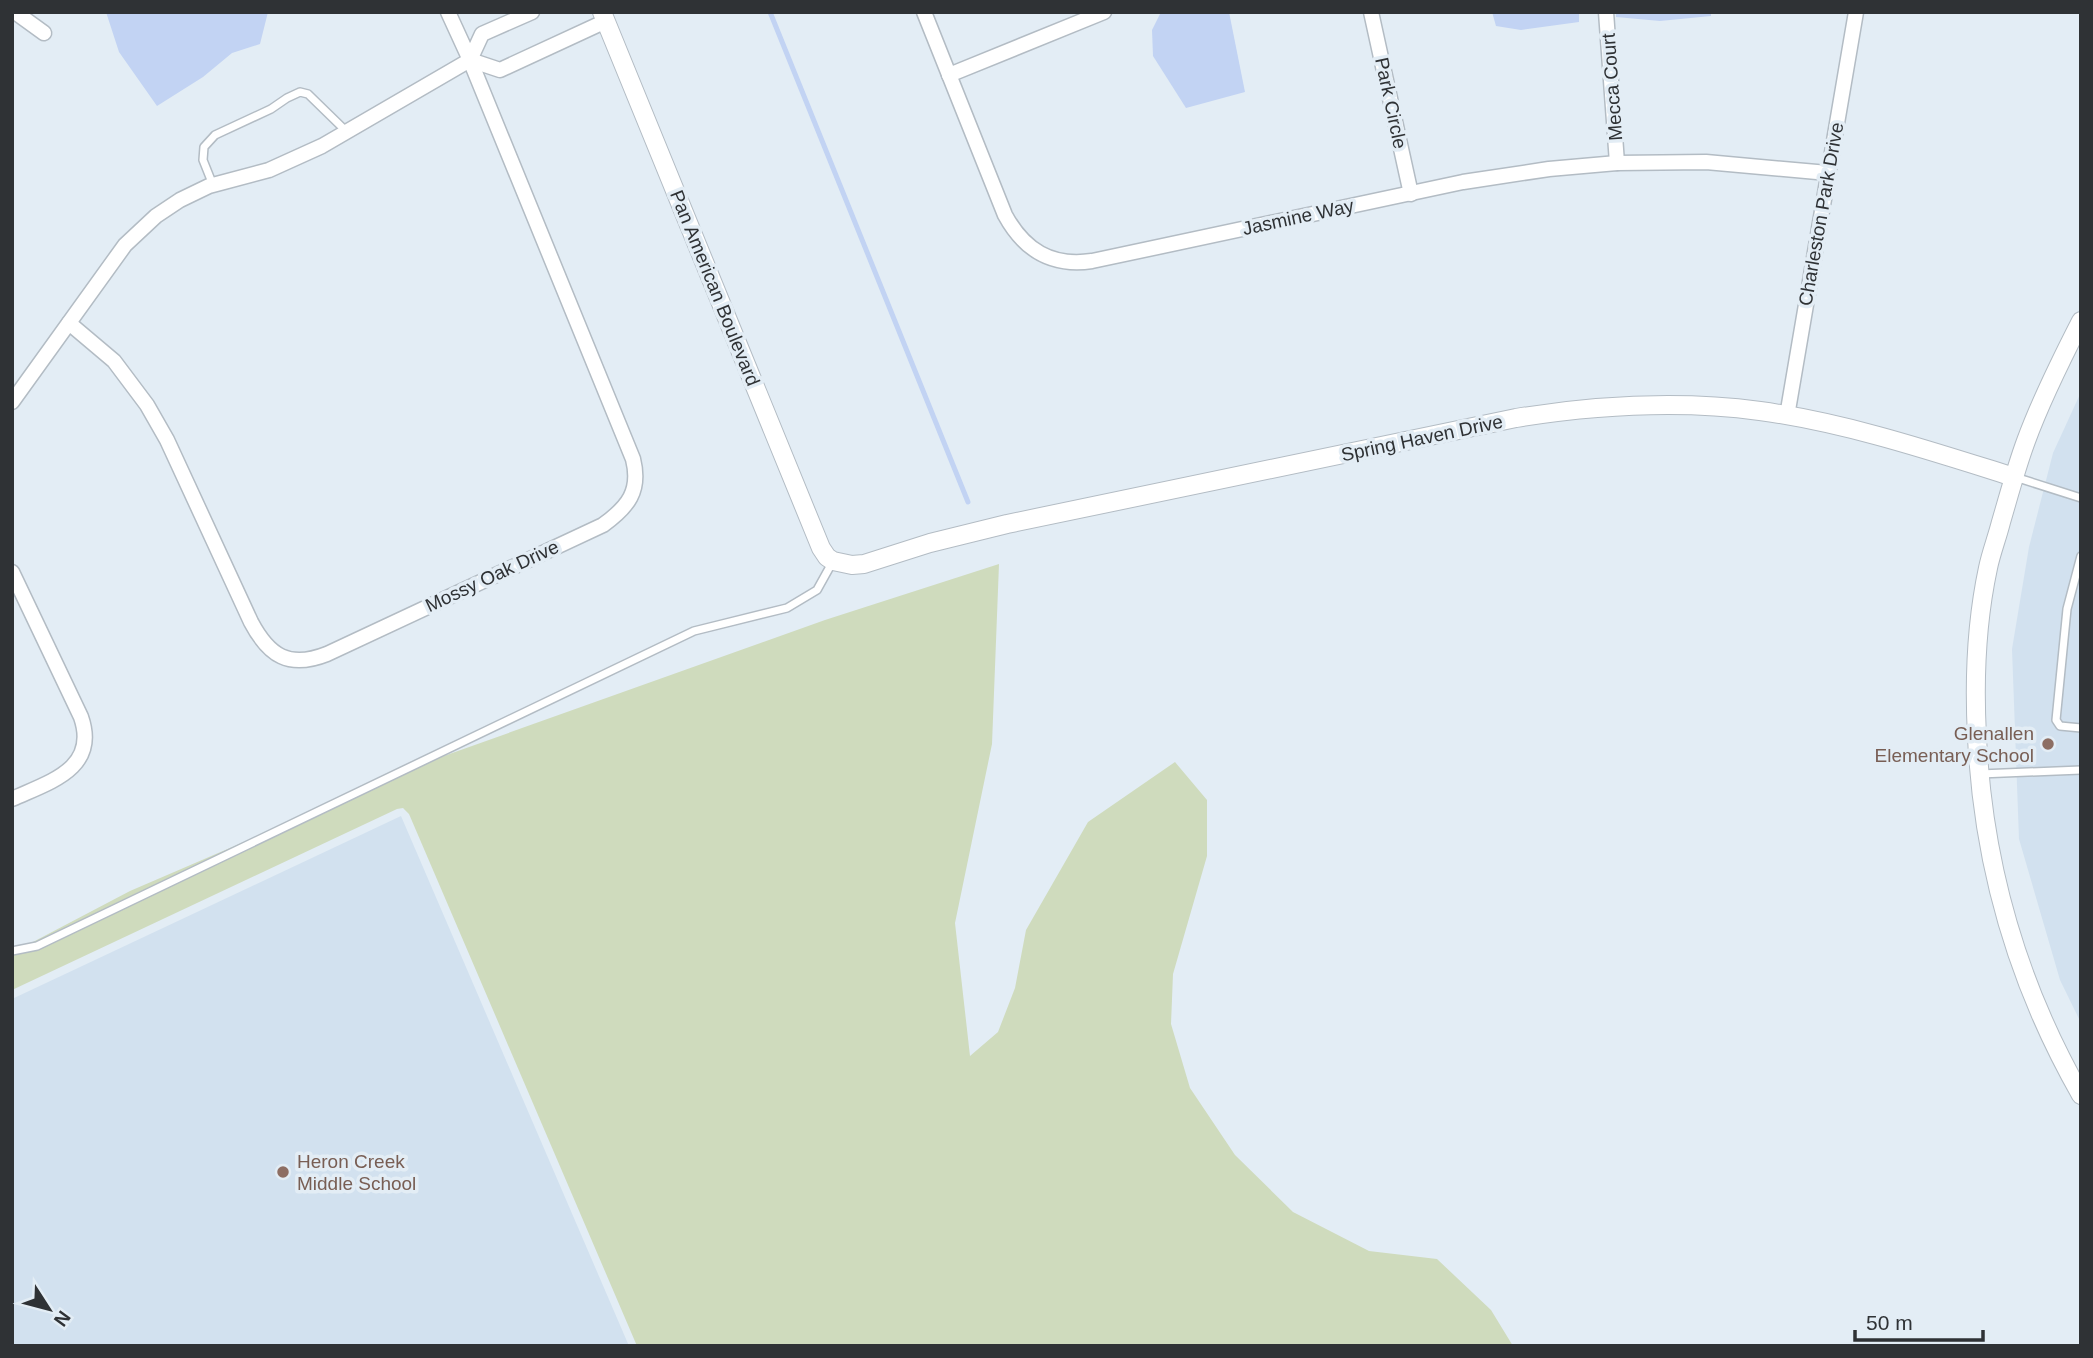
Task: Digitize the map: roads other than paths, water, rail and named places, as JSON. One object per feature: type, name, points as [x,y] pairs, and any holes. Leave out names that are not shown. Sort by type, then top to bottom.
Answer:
[{"type":"street","points":[[15,12],[44,33]]},
{"type":"street","points":[[448,12],[470,60],[500,69],[604,17]]},
{"type":"street","points":[[12,402],[125,245],[156,216],[180,200],[213,185],[268,170],[314,150],[470,60],[482,34],[532,12]]},
{"type":"street","name":"Jasmine Way","points":[[924,12],[1013,230],[1032,248],[1054,260],[1092,261],[1505,174],[1617,163],[1706,162],[1828,173]]},
{"type":"street","points":[[949,75],[1104,12]]},
{"type":"street","name":"Park Circle","points":[[1371,12],[1410,194]]},
{"type":"street","name":"Mecca Court","points":[[1606,12],[1617,163]]},
{"type":"street","name":"Charleston Park Drive","points":[[1787,416],[1856,12]]},
{"type":"street","name":"Pan American Boulevard","points":[[604,17],[821,548],[833,561]]},
{"type":"street","name":"Mossy Oak Drive","points":[[69,323],[114,362],[148,405],[167,440],[251,622],[265,644],[284,659],[306,661],[327,654],[603,525],[621,510],[633,494],[636,471],[633,459],[470,60]]},
{"type":"street","points":[[2081,321],[2039,410],[2014,477],[1988,568],[1979,626],[1975,703],[1979,774],[1989,850],[2005,919],[2030,992],[2060,1059],[2081,1095]]},
{"type":"street","name":"Spring Haven Drive","points":[[833,561],[843,565],[864,564],[930,543],[1007,524],[1516,418],[1614,405],[1712,406],[1787,416],[1911,445],[2014,477]]},
{"type":"street","points":[[12,572],[81,717],[86,736],[82,754],[64,774],[12,799]]},
{"type":"lane","points":[[213,185],[203,160],[204,147],[215,135],[300,92],[308,94],[347,132]]},
{"type":"lane","points":[[2014,477],[2081,498]]},
{"type":"lane","points":[[2081,556],[2067,609],[2056,720],[2060,726],[2081,728]]},
{"type":"lane","points":[[12,951],[37,946],[694,631],[787,608],[817,590],[833,561]]},
{"type":"lane","points":[[1979,774],[2081,770]]},
{"type":"water","points":[[106,12],[268,12],[260,44],[232,53],[203,77],[157,106],[119,52]]},
{"type":"water","points":[[1161,12],[1229,12],[1245,92],[1186,108],[1153,56],[1152,30]]},
{"type":"water","points":[[1492,12],[1579,12],[1579,22],[1521,30],[1496,26]]},
{"type":"water","points":[[1616,12],[1711,12],[1711,16],[1660,21],[1616,17]]},
{"type":"waterway","points":[[770,12],[968,502]]},
{"type":"place","name":"Glenallen Elementary School","points":[[2048,744]]},
{"type":"place","name":"Heron Creek Middle School","points":[[283,1172]]}]
